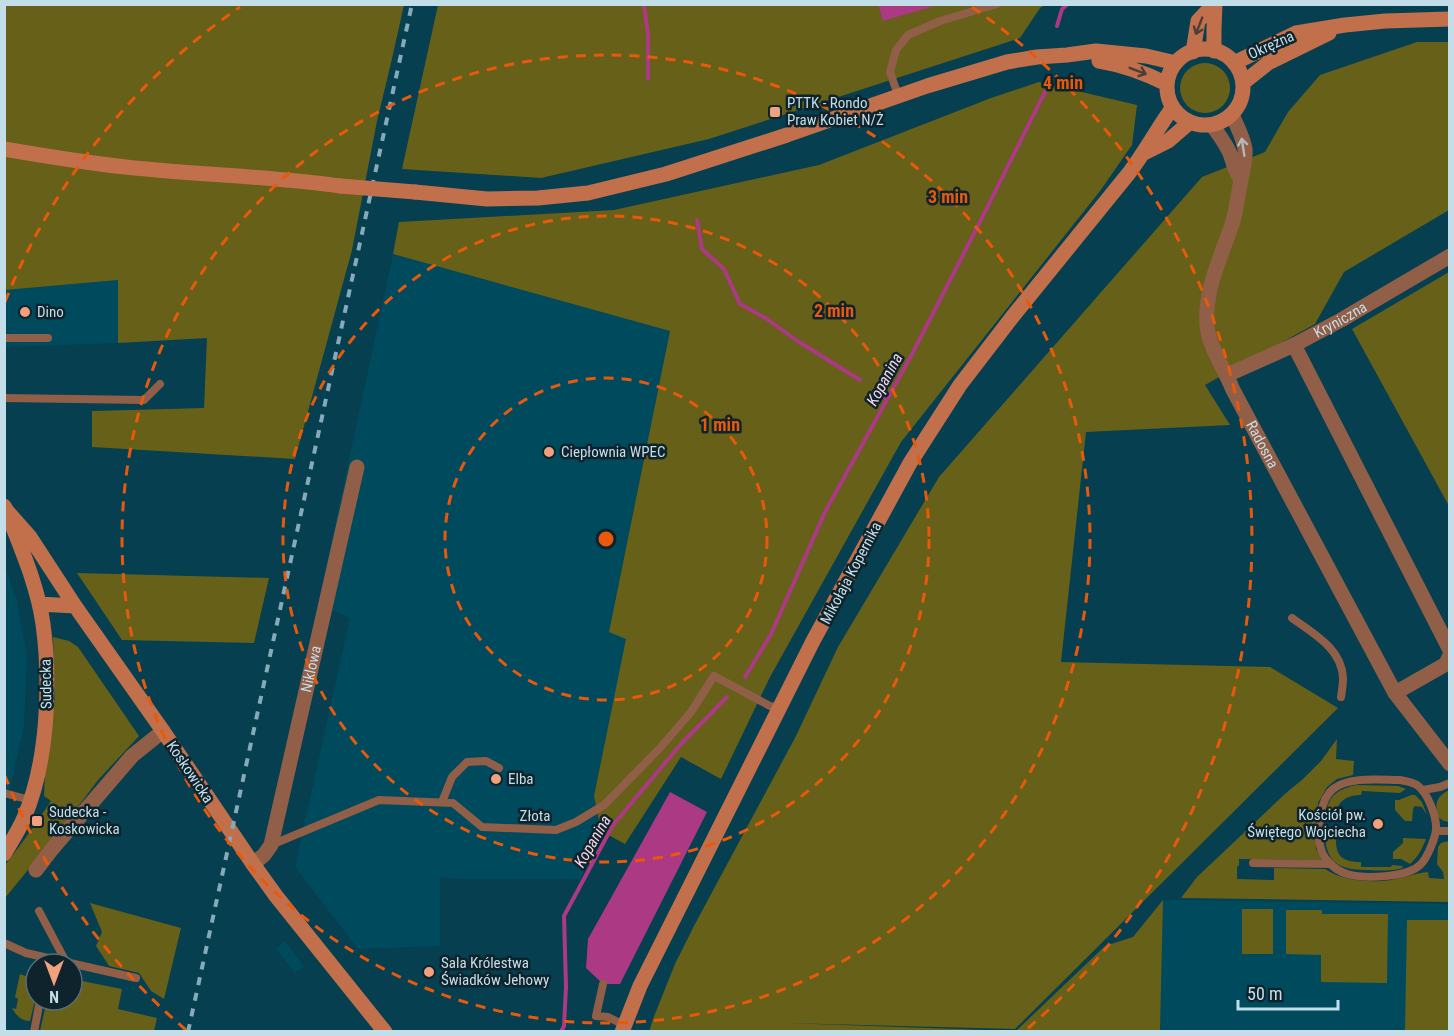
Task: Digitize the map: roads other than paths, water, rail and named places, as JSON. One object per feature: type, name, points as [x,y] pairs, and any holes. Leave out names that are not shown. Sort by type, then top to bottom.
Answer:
[{"type":"street","points":[[1215,4],[1215,51]]},
{"type":"street","points":[[1193,51],[1198,21],[1215,4]]},
{"type":"street","name":"Okrężna","points":[[1234,63],[1296,33],[1345,25],[1410,19],[1449,19]]},
{"type":"street","name":"Okrężna","points":[[1243,83],[1268,63],[1345,25]]},
{"type":"street","points":[[4,149],[127,167],[299,180],[340,186],[487,199],[538,198],[588,193],[677,171],[898,95],[1007,62],[1096,51],[1146,56],[1176,63]]},
{"type":"street","points":[[1193,51],[1215,51],[1225,55],[1240,72],[1243,95],[1232,115],[1212,125],[1201,125],[1181,117],[1168,96],[1167,84],[1170,72],[1184,56],[1193,51]]},
{"type":"street","points":[[1067,55],[1118,64],[1167,84]]},
{"type":"street","name":"Mikołaja Kopernika","points":[[623,1028],[640,986],[779,708],[905,473],[960,385],[1144,153],[1173,107]]},
{"type":"street","name":"Radosna","points":[[1232,115],[1243,140],[1245,166],[1233,220],[1208,293],[1207,327],[1210,341],[1233,390],[1395,693],[1449,764]]},
{"type":"street","name":"Mikołaja Kopernika","points":[[1144,153],[1168,141],[1190,122]]},
{"type":"street","points":[[1212,125],[1228,148],[1234,169],[1241,180]]},
{"type":"street","name":"Kryniczna","points":[[1227,375],[1294,345],[1341,320],[1449,256]]},
{"type":"street","points":[[1294,345],[1449,650]]},
{"type":"street","name":"Niklowa","points":[[271,846],[357,466]]},
{"type":"street","name":"Sudecka","points":[[4,854],[24,818],[30,800],[41,757],[47,702],[44,633],[39,604],[26,561],[5,510]]},
{"type":"street","name":"Koskowicka","points":[[5,510],[30,537],[75,606],[276,896],[385,1032]]},
{"type":"street","points":[[39,604],[75,606]]},
{"type":"street","points":[[1395,693],[1446,664],[1449,655]]},
{"type":"street","points":[[36,870],[132,756],[163,730]]},
{"type":"street","points":[[253,864],[271,846]]},
{"type":"lane","points":[[898,95],[890,72],[896,50],[908,35],[940,21],[997,4]]},
{"type":"lane","points":[[4,339],[48,338]]},
{"type":"lane","points":[[4,398],[144,400],[160,384]]},
{"type":"lane","points":[[1292,618],[1330,647],[1339,660],[1343,677],[1341,697]]},
{"type":"lane","name":"Złota","points":[[271,846],[379,800],[453,803],[482,827],[556,830],[576,822],[604,805],[660,748],[691,712],[714,676],[770,706],[779,708]]},
{"type":"lane","points":[[441,802],[452,777],[467,762],[486,761],[499,768]]},
{"type":"lane","points":[[1400,780],[1415,784],[1423,790],[1430,801],[1436,831],[1430,850],[1422,863],[1412,871],[1398,875],[1355,876],[1343,872],[1326,858],[1320,846],[1320,812],[1325,797],[1333,789],[1349,781],[1400,780]]},
{"type":"lane","points":[[1423,790],[1449,783]]},
{"type":"lane","points":[[4,793],[30,800]]},
{"type":"lane","points":[[1436,831],[1449,831]]},
{"type":"lane","points":[[1253,863],[1331,864]]},
{"type":"lane","points":[[39,912],[61,952]]},
{"type":"lane","points":[[4,943],[24,952]]},
{"type":"lane","points":[[84,966],[136,978]]},
{"type":"lane","points":[[603,984],[597,1016],[608,1017],[623,1028]]},
{"type":"lane","points":[[34,1032],[38,1012]]},
{"type":"waterway","points":[[644,4],[648,35],[648,79]]},
{"type":"waterway","name":"Kopanina","points":[[1057,26],[1062,9],[1068,4]]},
{"type":"waterway","name":"Kopanina","points":[[745,677],[771,634],[825,512],[911,356],[1045,92]]},
{"type":"waterway","points":[[697,220],[702,249],[724,269],[740,304],[860,380]]},
{"type":"waterway","points":[[877,394],[887,399]]},
{"type":"waterway","name":"Kopanina","points":[[561,1032],[564,1026],[566,987],[564,916],[613,825],[681,744],[727,697]]},
{"type":"railway","points":[[188,1032],[412,4]]},
{"type":"place","name":"PTTK - Rondo Praw Kobiet N/Ż","points":[[775,112]]},
{"type":"place","name":"Dino","points":[[25,312]]},
{"type":"place","name":"Ciepłownia WPEC","points":[[549,452]]},
{"type":"place","name":"Elba","points":[[496,779]]},
{"type":"place","name":"Sudecka - Koskowicka","points":[[37,821]]},
{"type":"place","name":"Kościół pw. Świętego Wojciecha","points":[[1378,824]]},
{"type":"place","name":"Sala Królestwa Świadków Jehowy","points":[[429,972]]}]
